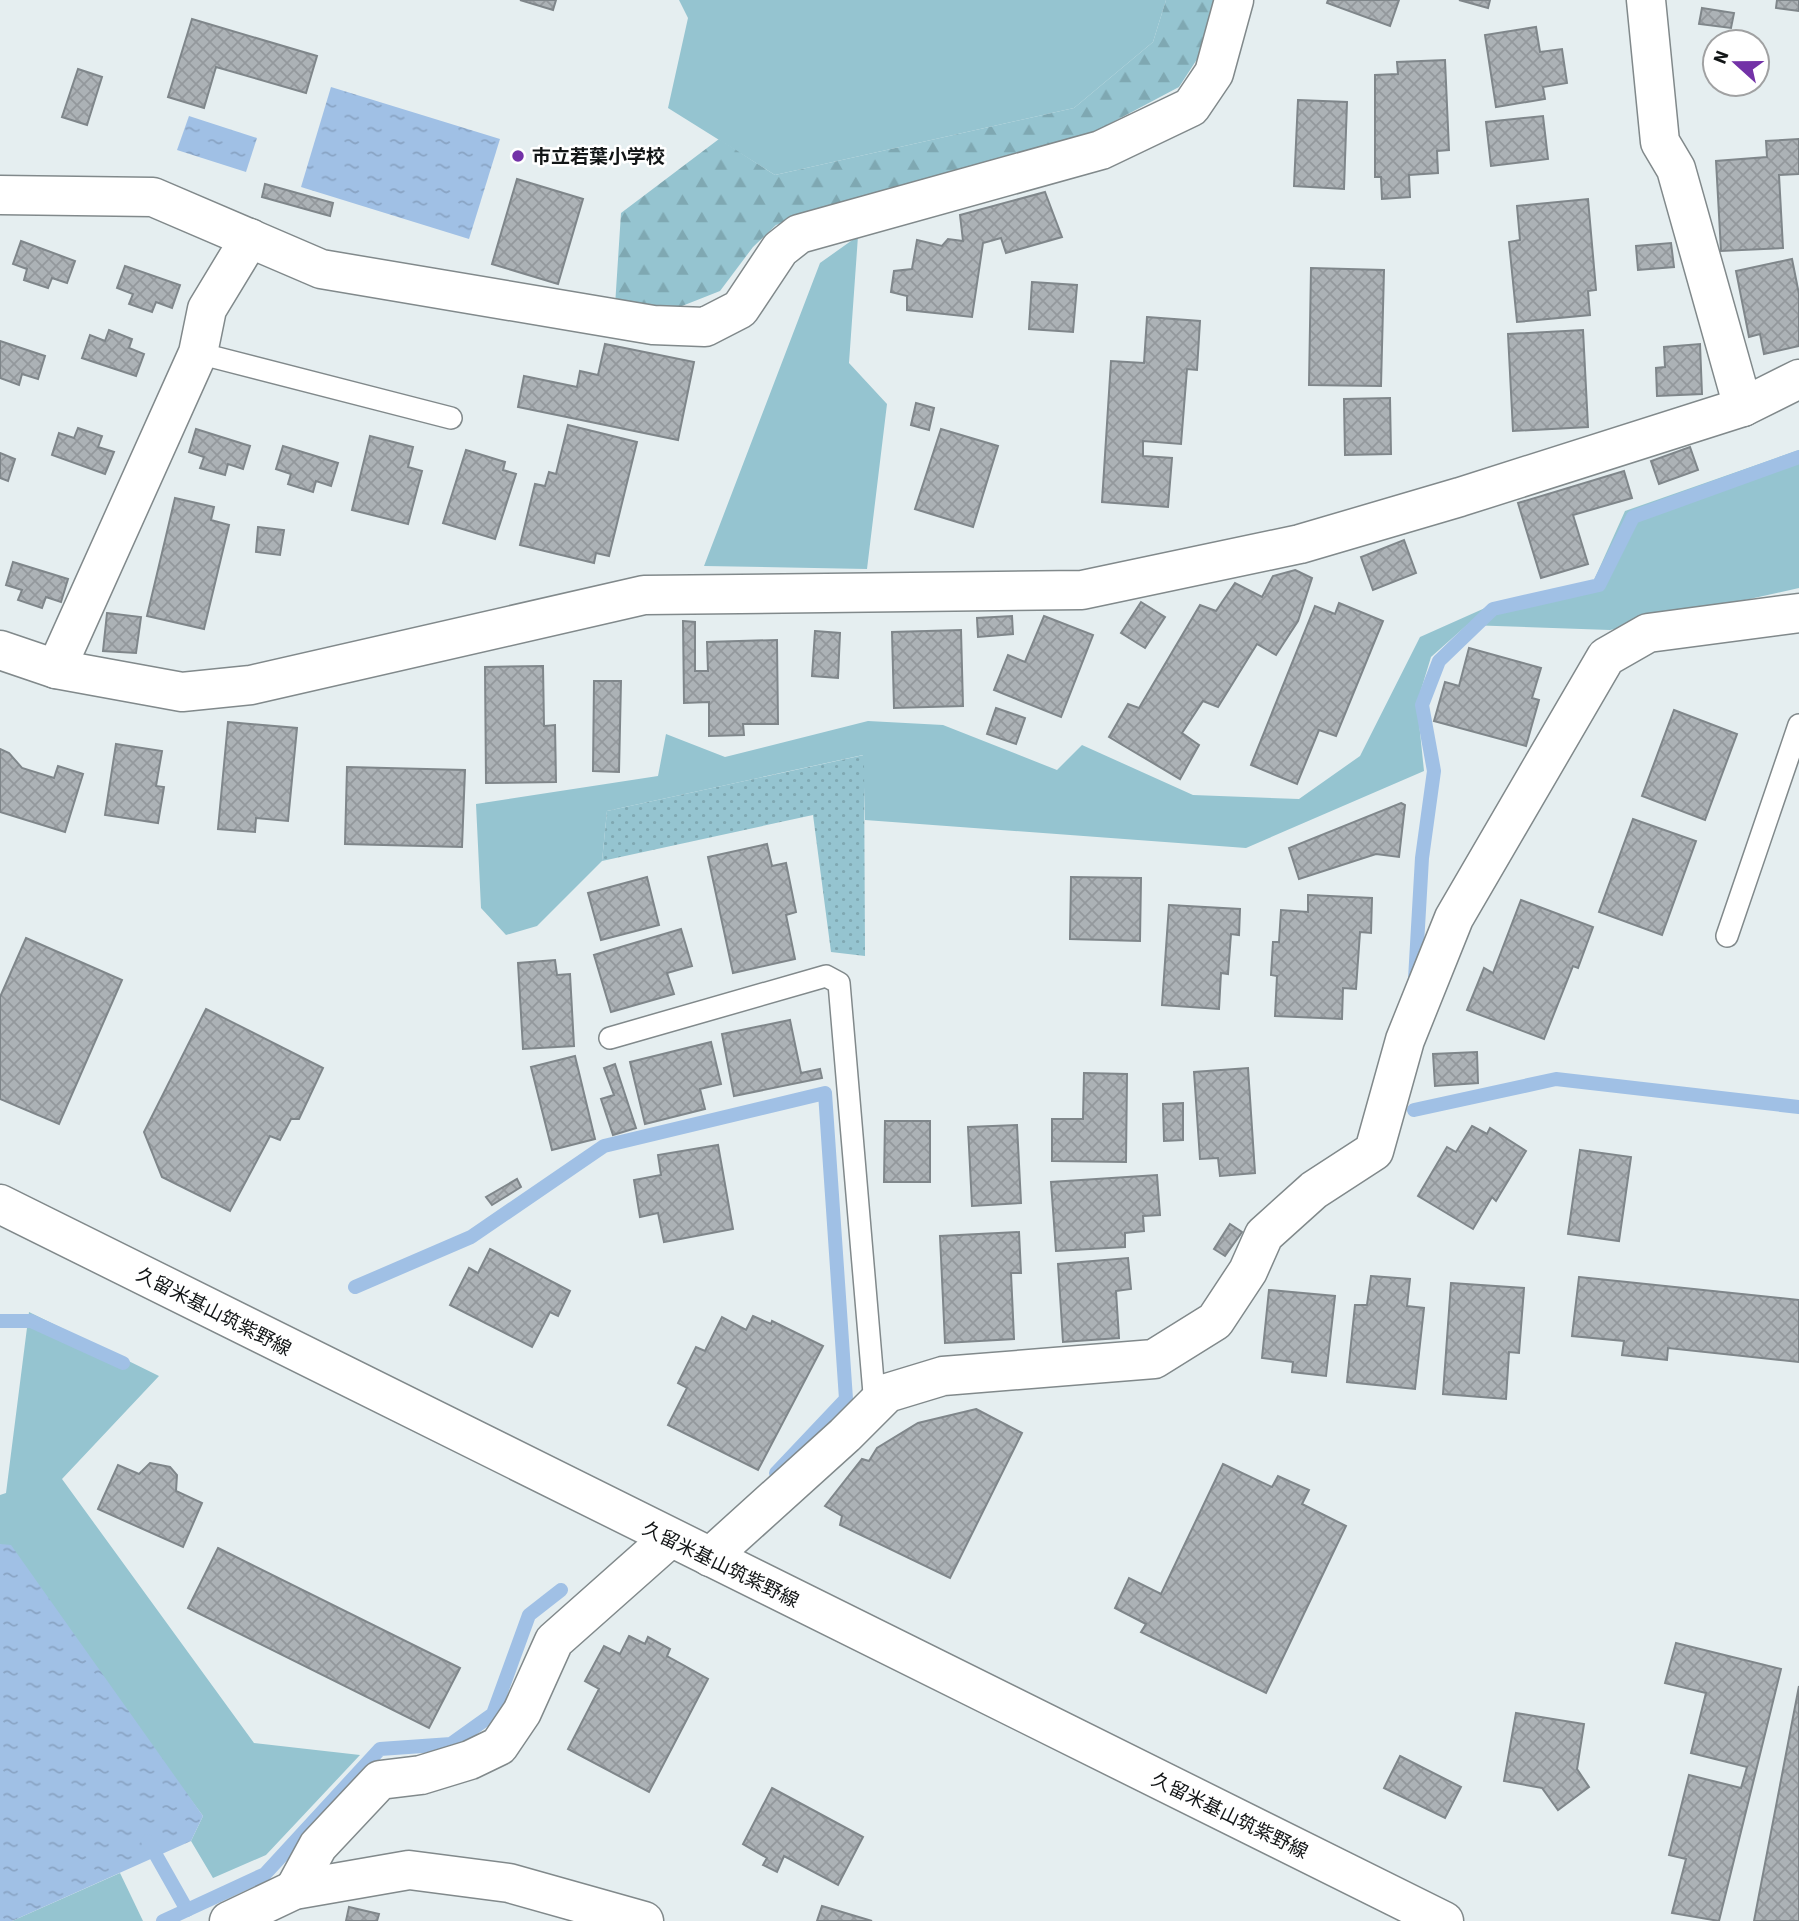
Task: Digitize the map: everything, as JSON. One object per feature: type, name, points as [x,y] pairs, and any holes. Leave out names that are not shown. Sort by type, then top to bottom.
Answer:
[{"type":"street","points":[[0,195],[153,197],[321,269],[653,325],[705,327],[740,309],[780,249],[799,234],[1101,150],[1191,107],[1214,73],[1234,0]]},
{"type":"street","points":[[1646,0],[1660,142],[1676,169],[1743,407]]},
{"type":"street","points":[[56,670],[198,352],[207,309],[250,238]]},
{"type":"street","points":[[0,650],[56,670],[181,692],[251,685],[644,595],[1082,590],[1300,544],[1743,407],[1799,379]]},
{"type":"street","points":[[710,1558],[887,1393],[943,1376],[1154,1359],[1215,1321],[1248,1271],[1264,1234],[1314,1190],[1374,1151],[1405,1040],[1454,918],[1606,657],[1648,633],[1798,615]]},
{"type":"street","name":"久留米基山筑紫野線","points":[[0,1205],[668,1539],[1444,1921]]},
{"type":"street","points":[[294,1890],[318,1846],[380,1780],[421,1775],[470,1760],[499,1746],[522,1712],[554,1641],[668,1539]]},
{"type":"street","points":[[229,1921],[294,1890],[409,1870],[509,1883],[644,1921]]},
{"type":"lane","points":[[198,352],[451,418]]},
{"type":"lane","points":[[1727,936],[1799,725]]},
{"type":"lane","points":[[610,1038],[826,976],[839,982],[875,1405]]},
{"type":"green space","points":[[679,0],[1166,0],[1153,42],[1074,108],[775,175],[668,108],[688,18]]},
{"type":"green space","points":[[1166,0],[1215,0],[1203,50],[1179,87],[1094,132],[776,225],[753,247],[720,291],[682,306],[615,306],[621,213],[719,139],[775,175],[1074,108],[1153,42]]},
{"type":"green space","points":[[858,236],[849,363],[887,404],[867,569],[704,566],[820,263]]},
{"type":"green space","points":[[1799,450],[1799,588],[1610,630],[1467,625],[1431,657],[1417,703],[1424,771],[1246,848],[865,820],[863,755],[607,811],[602,861],[537,926],[506,935],[481,908],[476,804],[658,776],[666,734],[725,757],[868,721],[943,725],[1057,770],[1082,745],[1193,795],[1299,799],[1360,756],[1420,637],[1494,604],[1594,580],[1625,511]]},
{"type":"green space","points":[[864,755],[865,956],[831,952],[813,815],[602,861],[607,811]]},
{"type":"green space","points":[[29,1312],[159,1376],[62,1479],[254,1743],[360,1755],[266,1855],[213,1878],[191,1841],[203,1816],[0,1544],[0,1495],[6,1493]]},
{"type":"green space","points":[[120,1873],[143,1921],[12,1921]]},
{"type":"water","points":[[331,87],[500,139],[469,239],[301,187]]},
{"type":"water","points":[[189,116],[257,138],[246,172],[177,150]]},
{"type":"water","points":[[0,1544],[11,1545],[203,1816],[191,1841],[12,1921],[0,1921]]},
{"type":"building","points":[[520,0],[556,0],[553,10]]},
{"type":"building","points":[[1328,0],[1399,0],[1390,26],[1327,3]]},
{"type":"building","points":[[1459,0],[1490,0],[1488,8]]},
{"type":"building","points":[[1777,0],[1799,0],[1799,11],[1776,8]]},
{"type":"building","points":[[1702,8],[1734,13],[1731,28],[1699,24]]},
{"type":"building","points":[[192,19],[317,56],[306,93],[216,67],[204,108],[168,97]]},
{"type":"building","points":[[1536,27],[1540,52],[1562,49],[1567,83],[1543,87],[1545,99],[1496,107],[1485,35]]},
{"type":"building","points":[[1445,60],[1449,150],[1437,151],[1438,173],[1409,175],[1410,197],[1382,199],[1381,177],[1375,177],[1375,75],[1398,74],[1397,62]]},
{"type":"building","points":[[78,69],[102,77],[87,125],[62,117]]},
{"type":"building","points":[[1298,100],[1347,102],[1344,189],[1294,186]]},
{"type":"building","points":[[1543,116],[1548,159],[1491,166],[1486,122]]},
{"type":"building","points":[[1799,139],[1799,174],[1779,175],[1783,248],[1721,251],[1716,161],[1767,157],[1766,141]]},
{"type":"building","points":[[517,179],[583,199],[558,284],[492,264]]},
{"type":"building","points":[[265,184],[333,203],[330,216],[262,197]]},
{"type":"building","points":[[1045,192],[1062,237],[1006,253],[1001,238],[983,243],[972,317],[907,310],[907,296],[891,292],[894,271],[912,269],[917,240],[942,246],[948,239],[963,241],[960,215]]},
{"type":"building","points":[[1588,199],[1596,290],[1588,291],[1590,315],[1517,322],[1509,242],[1520,240],[1517,206]]},
{"type":"building","points":[[21,241],[75,261],[67,283],[52,278],[48,288],[24,280],[27,269],[13,264]]},
{"type":"building","points":[[1671,243],[1674,267],[1638,270],[1636,246]]},
{"type":"building","points":[[1792,259],[1799,294],[1799,346],[1764,354],[1760,334],[1749,337],[1736,271]]},
{"type":"building","points":[[125,266],[180,285],[172,308],[156,302],[152,312],[129,304],[133,294],[117,288]]},
{"type":"building","points":[[1311,268],[1384,270],[1381,386],[1309,385]]},
{"type":"building","points":[[1032,282],[1077,285],[1073,332],[1029,329]]},
{"type":"building","points":[[1147,317],[1200,321],[1197,370],[1187,369],[1181,444],[1143,441],[1143,456],[1172,458],[1168,507],[1102,502],[1111,361],[1144,363]]},
{"type":"building","points":[[109,330],[132,339],[129,348],[144,354],[136,376],[82,358],[90,335],[105,341]]},
{"type":"building","points":[[1583,330],[1588,427],[1513,431],[1508,334]]},
{"type":"building","points":[[0,341],[45,356],[38,379],[22,374],[19,385],[0,378]]},
{"type":"building","points":[[605,344],[694,362],[678,440],[518,407],[524,376],[577,387],[580,371],[598,375]]},
{"type":"building","points":[[1700,344],[1702,394],[1657,396],[1656,368],[1665,367],[1664,347]]},
{"type":"building","points":[[1390,398],[1391,454],[1345,455],[1344,399]]},
{"type":"building","points":[[916,403],[934,408],[929,430],[911,425]]},
{"type":"building","points":[[568,425],[637,442],[609,556],[596,553],[594,563],[520,545],[535,484],[545,486],[549,472],[556,474]]},
{"type":"building","points":[[78,428],[102,436],[98,447],[114,452],[105,474],[52,455],[59,433],[74,438]]},
{"type":"building","points":[[196,429],[250,446],[243,469],[228,464],[225,475],[200,468],[204,457],[189,452]]},
{"type":"building","points":[[941,429],[998,446],[973,527],[915,509]]},
{"type":"building","points":[[370,436],[413,447],[408,467],[422,471],[408,524],[352,510]]},
{"type":"building","points":[[283,446],[338,463],[331,486],[316,481],[313,492],[288,484],[291,474],[276,469]]},
{"type":"building","points":[[1690,447],[1698,470],[1659,484],[1651,461]]},
{"type":"building","points":[[466,450],[505,462],[503,470],[516,474],[495,539],[443,523]]},
{"type":"building","points":[[0,453],[15,459],[8,481],[0,478]]},
{"type":"building","points":[[1624,471],[1632,498],[1573,515],[1588,564],[1541,578],[1518,503]]},
{"type":"building","points":[[175,498],[214,507],[211,520],[229,525],[204,629],[147,616]]},
{"type":"building","points":[[258,527],[284,530],[280,555],[256,552]]},
{"type":"building","points":[[1404,540],[1416,573],[1373,590],[1361,557]]},
{"type":"building","points":[[13,562],[68,579],[61,602],[46,597],[42,608],[18,600],[22,590],[6,585]]},
{"type":"building","points":[[1295,570],[1312,578],[1298,621],[1276,655],[1257,644],[1218,707],[1203,701],[1182,733],[1199,745],[1180,779],[1109,737],[1128,704],[1139,708],[1200,605],[1216,611],[1235,583],[1262,597],[1273,576]]},
{"type":"building","points":[[1141,602],[1165,617],[1145,648],[1121,633]]},
{"type":"building","points":[[1339,603],[1383,621],[1336,736],[1319,730],[1297,784],[1251,765],[1315,606],[1335,614]]},
{"type":"building","points":[[107,613],[141,617],[136,653],[103,651]]},
{"type":"building","points":[[1012,616],[1013,634],[978,637],[977,618]]},
{"type":"building","points":[[1044,616],[1093,635],[1061,717],[994,690],[1008,655],[1025,662]]},
{"type":"building","points":[[683,621],[695,622],[695,671],[708,671],[707,642],[777,640],[778,724],[743,724],[744,735],[709,736],[709,702],[684,703]]},
{"type":"building","points":[[961,630],[963,706],[894,708],[892,632]]},
{"type":"building","points":[[815,631],[840,633],[838,678],[812,676]]},
{"type":"building","points":[[1469,648],[1541,668],[1532,698],[1539,700],[1526,746],[1434,721],[1445,682],[1459,686]]},
{"type":"building","points":[[543,666],[544,726],[555,725],[556,782],[486,783],[485,667]]},
{"type":"building","points":[[594,681],[621,681],[619,772],[593,771]]},
{"type":"building","points":[[996,708],[1025,718],[1016,744],[987,734]]},
{"type":"building","points":[[1674,710],[1737,734],[1705,820],[1642,796]]},
{"type":"building","points":[[228,722],[297,728],[288,821],[256,818],[255,832],[218,829]]},
{"type":"building","points":[[116,744],[162,751],[156,786],[164,787],[158,823],[105,815]]},
{"type":"building","points":[[0,749],[9,753],[22,768],[54,778],[58,766],[83,774],[65,832],[0,812]]},
{"type":"building","points":[[347,767],[465,770],[462,847],[345,844]]},
{"type":"building","points":[[1401,803],[1405,805],[1399,857],[1376,854],[1299,879],[1289,848]]},
{"type":"building","points":[[1633,819],[1696,841],[1662,935],[1599,912]]},
{"type":"building","points":[[767,844],[772,866],[786,863],[796,912],[786,915],[795,959],[733,973],[708,857]]},
{"type":"building","points":[[647,877],[659,925],[601,940],[588,893]]},
{"type":"building","points":[[1071,877],[1141,878],[1140,941],[1070,939]]},
{"type":"building","points":[[1308,895],[1372,898],[1371,933],[1360,932],[1356,989],[1343,988],[1342,1019],[1275,1016],[1277,976],[1271,975],[1273,942],[1279,942],[1281,910],[1308,912]]},
{"type":"building","points":[[1521,900],[1593,927],[1578,968],[1573,966],[1544,1039],[1467,1010],[1484,968],[1493,973]]},
{"type":"building","points":[[1169,905],[1240,909],[1239,935],[1231,934],[1228,974],[1221,973],[1219,1009],[1162,1005]]},
{"type":"building","points":[[681,929],[692,966],[667,973],[674,994],[611,1012],[594,955]]},
{"type":"building","points":[[26,938],[122,980],[59,1124],[0,1099],[0,997]]},
{"type":"building","points":[[555,960],[557,975],[570,974],[574,1046],[523,1049],[518,963]]},
{"type":"building","points":[[206,1009],[323,1068],[299,1119],[291,1119],[280,1140],[270,1136],[230,1211],[162,1177],[144,1132]]},
{"type":"building","points":[[790,1020],[801,1073],[820,1069],[822,1078],[734,1096],[722,1034]]},
{"type":"building","points":[[711,1042],[721,1084],[700,1089],[705,1109],[645,1124],[630,1062]]},
{"type":"building","points":[[1477,1052],[1478,1083],[1435,1086],[1433,1054]]},
{"type":"building","points":[[575,1056],[595,1139],[552,1150],[531,1067]]},
{"type":"building","points":[[615,1064],[636,1128],[613,1135],[601,1099],[614,1095],[604,1068]]},
{"type":"building","points":[[1248,1068],[1255,1173],[1220,1176],[1218,1158],[1200,1159],[1194,1072]]},
{"type":"building","points":[[1084,1073],[1127,1074],[1126,1162],[1052,1161],[1052,1119],[1083,1119]]},
{"type":"building","points":[[1183,1103],[1183,1140],[1164,1141],[1163,1104]]},
{"type":"building","points":[[885,1121],[930,1121],[930,1182],[884,1182]]},
{"type":"building","points":[[1017,1125],[1021,1203],[972,1206],[968,1127]]},
{"type":"building","points":[[1472,1126],[1487,1134],[1490,1128],[1526,1151],[1496,1201],[1492,1197],[1473,1229],[1418,1196],[1447,1147],[1456,1152]]},
{"type":"building","points":[[718,1145],[733,1229],[664,1242],[658,1213],[640,1217],[634,1180],[661,1175],[658,1155]]},
{"type":"building","points":[[1580,1150],[1631,1157],[1619,1241],[1568,1234]]},
{"type":"building","points":[[1157,1175],[1160,1215],[1143,1216],[1144,1231],[1125,1233],[1125,1247],[1056,1251],[1051,1182]]},
{"type":"building","points":[[517,1179],[521,1187],[492,1205],[486,1197]]},
{"type":"building","points":[[1230,1224],[1242,1232],[1225,1256],[1214,1249]]},
{"type":"building","points":[[1019,1232],[1021,1273],[1011,1273],[1014,1339],[945,1343],[940,1236]]},
{"type":"building","points":[[490,1249],[570,1291],[558,1316],[550,1312],[532,1347],[450,1305],[469,1268],[478,1273]]},
{"type":"building","points":[[1128,1258],[1131,1289],[1116,1291],[1119,1338],[1063,1342],[1058,1264]]},
{"type":"building","points":[[1371,1276],[1410,1279],[1407,1306],[1424,1308],[1415,1389],[1347,1382],[1355,1305],[1367,1305]]},
{"type":"building","points":[[1579,1277],[1799,1300],[1799,1362],[1668,1348],[1667,1360],[1622,1355],[1624,1341],[1572,1336]]},
{"type":"building","points":[[1451,1283],[1524,1288],[1519,1353],[1509,1352],[1506,1399],[1443,1394]]},
{"type":"building","points":[[1269,1290],[1335,1296],[1326,1376],[1292,1372],[1293,1362],[1262,1358]]},
{"type":"building","points":[[753,1316],[771,1324],[772,1321],[823,1346],[758,1470],[668,1425],[687,1388],[678,1383],[696,1347],[705,1351],[722,1317],[746,1330]]},
{"type":"building","points":[[976,1409],[1022,1433],[950,1578],[840,1525],[842,1516],[825,1506],[862,1459],[869,1461],[877,1448],[918,1423]]},
{"type":"building","points":[[150,1463],[170,1467],[177,1475],[176,1491],[202,1503],[183,1547],[98,1509],[118,1465],[139,1474]]},
{"type":"building","points":[[1223,1464],[1272,1487],[1278,1476],[1309,1490],[1302,1504],[1346,1526],[1266,1693],[1141,1632],[1146,1624],[1115,1608],[1129,1578],[1161,1594]]},
{"type":"building","points":[[218,1548],[460,1668],[429,1728],[188,1608]]},
{"type":"building","points":[[629,1636],[645,1644],[648,1637],[670,1649],[667,1656],[708,1679],[649,1792],[568,1749],[599,1689],[585,1681],[604,1646],[620,1654]]},
{"type":"building","points":[[1676,1643],[1781,1669],[1719,1921],[1672,1913],[1686,1859],[1669,1855],[1689,1775],[1741,1788],[1747,1767],[1691,1753],[1706,1693],[1665,1683]]},
{"type":"building","points":[[1799,1686],[1799,1921],[1754,1921]]},
{"type":"building","points":[[1516,1713],[1584,1724],[1577,1769],[1589,1787],[1558,1810],[1542,1788],[1504,1781]]},
{"type":"building","points":[[1400,1756],[1461,1787],[1445,1818],[1384,1788]]},
{"type":"building","points":[[772,1788],[863,1837],[838,1885],[784,1856],[777,1872],[763,1865],[767,1858],[743,1844]]},
{"type":"building","points":[[822,1906],[872,1921],[817,1921]]},
{"type":"building","points":[[349,1907],[379,1914],[377,1921],[346,1921]]},
{"type":"waterway","points":[[1415,979],[1422,858],[1434,771],[1422,705],[1439,661],[1493,609],[1599,585],[1633,517],[1799,457]]},
{"type":"waterway","points":[[1414,1110],[1556,1079],[1799,1107]]},
{"type":"waterway","points":[[355,1287],[471,1237],[604,1146],[825,1093],[846,1399],[776,1473]]},
{"type":"waterway","points":[[0,1321],[31,1321],[123,1363]]},
{"type":"waterway","points":[[148,1841],[187,1910],[265,1874],[380,1749],[451,1744],[493,1714],[529,1615],[561,1590]]},
{"type":"waterway","points":[[163,1921],[187,1910]]},
{"type":"place","name":"市立若葉小学校","points":[[518,156]]}]
